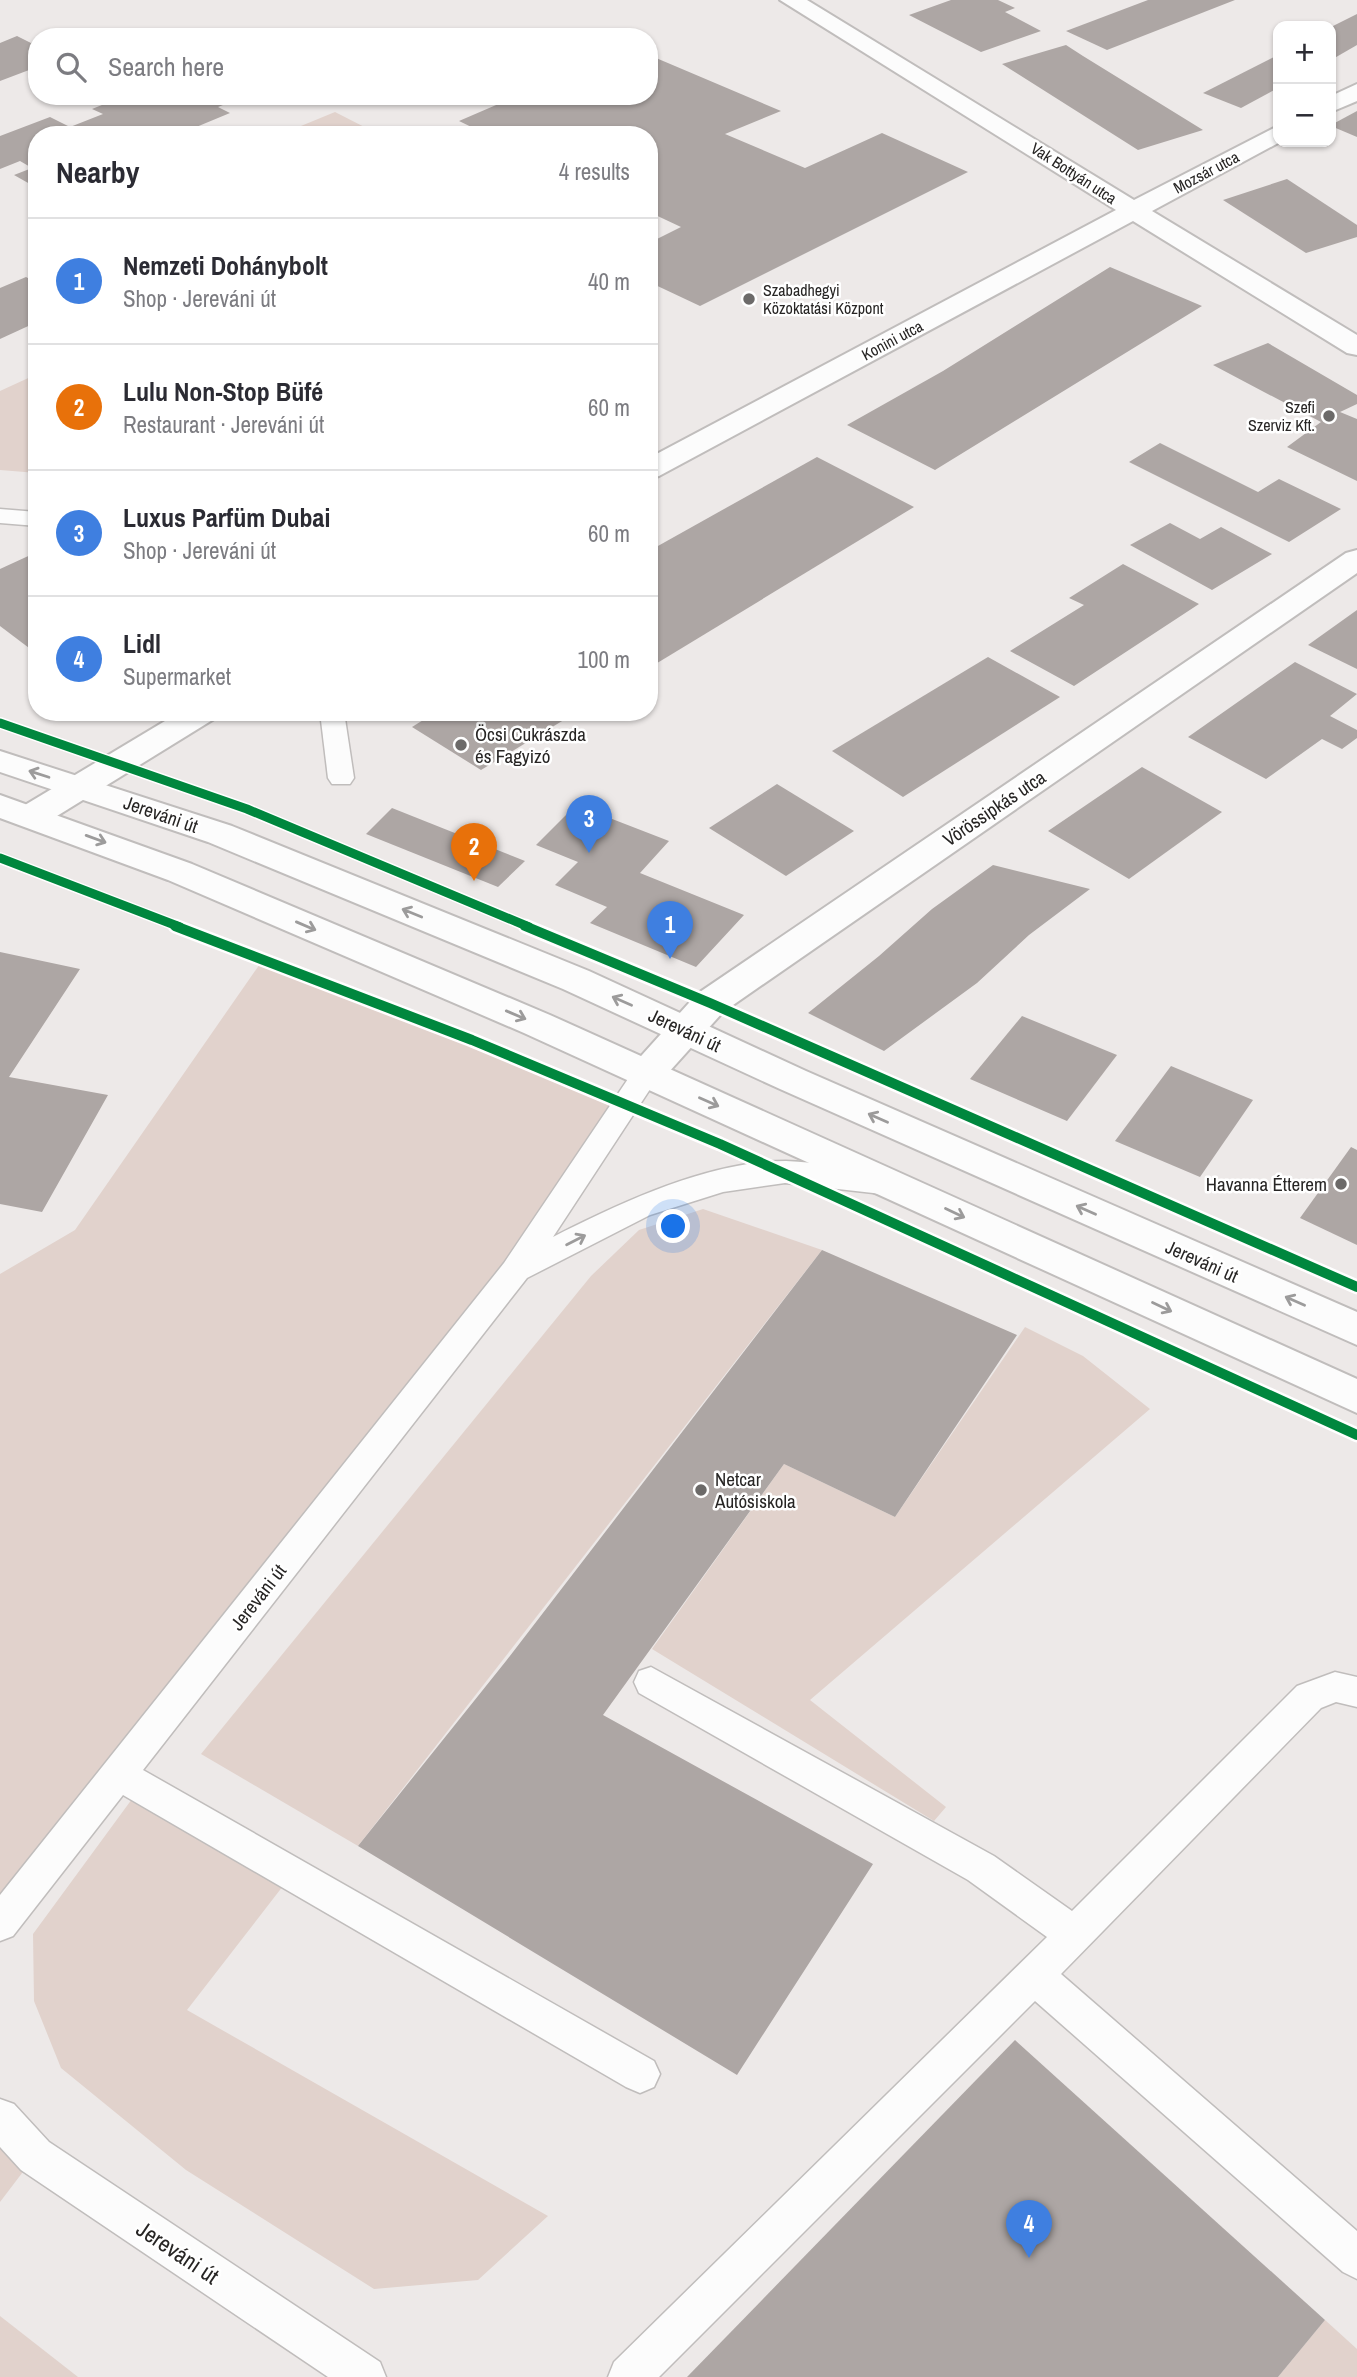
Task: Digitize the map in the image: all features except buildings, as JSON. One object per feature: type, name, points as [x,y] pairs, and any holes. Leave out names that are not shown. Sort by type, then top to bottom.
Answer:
[{"type":"street","name":"Vak Bottyán utca","points":[[791,0],[1006,129],[1134,212],[1357,347]]},
{"type":"street","points":[[1336,102],[1357,91]]},
{"type":"street","name":"Mozsár utca","points":[[1134,212],[1273,136]]},
{"type":"street","name":"Konini utca","points":[[658,465],[1134,212]]},
{"type":"street","name":"Vörössipkás utca","points":[[646,1074],[710,1003],[1357,559]]},
{"type":"street","points":[[16,811],[79,786],[188,721]]},
{"type":"street","name":"Jereváni út","points":[[0,761],[220,834],[576,980],[793,1080],[1357,1329]]},
{"type":"street","name":"Jereváni út","points":[[16,811],[180,872],[646,1074],[1357,1396]]},
{"type":"lane","points":[[0,516],[28,518]]},
{"type":"lane","points":[[333,721],[341,778]]},
{"type":"lane","name":"Jereváni út","points":[[0,1924],[515,1271],[646,1074]]},
{"type":"lane","name":"Jereváni út","points":[[515,1271],[639,1207],[722,1181],[785,1172],[893,1185]]},
{"type":"lane","points":[[651,1682],[981,1868],[1073,1934]]},
{"type":"lane","points":[[629,2377],[1034,1975],[1309,1697],[1335,1687],[1357,1692]]},
{"type":"lane","points":[[118,1774],[640,2074]]},
{"type":"lane","points":[[1034,1975],[1357,2258]]},
{"type":"lane","name":"Jereváni út","points":[[0,2118],[35,2156],[365,2377]]},
{"type":"shaded area","points":[[335,112],[362,126],[301,126]]},
{"type":"shaded area","points":[[28,378],[28,472],[0,470],[0,391]]},
{"type":"shaded area","points":[[264,958],[510,1058],[630,1115],[0,1924],[0,1274],[75,1230]]},
{"type":"shaded area","points":[[703,1209],[822,1250],[358,1846],[201,1754],[591,1276],[639,1230]]},
{"type":"shaded area","points":[[1025,1327],[1083,1356],[1150,1409],[810,1700],[946,1807],[934,1821],[652,1649],[784,1464],[895,1517]]},
{"type":"shaded area","points":[[132,1799],[283,1886],[187,2010],[548,2216],[478,2280],[374,2289],[186,2170],[61,2068],[34,2001],[33,1934]]},
{"type":"shaded area","points":[[0,2118],[35,2156],[0,2202]]},
{"type":"shaded area","points":[[0,2316],[78,2377],[0,2377]]},
{"type":"shaded area","points":[[1325,2320],[1357,2349],[1357,2377],[1278,2377]]},
{"type":"cycle path","points":[[0,723],[247,809],[710,1003],[1357,1287]]},
{"type":"cycle path","points":[[0,858],[628,1104],[903,1225],[1357,1435]]},
{"type":"place","name":"Szabadhegyi Közoktatási Központ","points":[[749,299]]},
{"type":"place","name":"Szefi Szerviz Kft.","points":[[1329,416]]},
{"type":"place","name":"Öcsi Cukrászda és Fagyizó","points":[[461,745]]},
{"type":"place","name":"Luxus Parfüm Dubai","points":[[589,853]]},
{"type":"place","name":"Lulu Non-Stop Büfé","points":[[474,881]]},
{"type":"place","name":"Nemzeti Dohánybolt","points":[[670,959]]},
{"type":"place","name":"Havanna Étterem","points":[[1341,1184]]},
{"type":"place","name":"Netcar Autósiskola","points":[[701,1490]]},
{"type":"place","name":"Lidl","points":[[1029,2258]]}]
